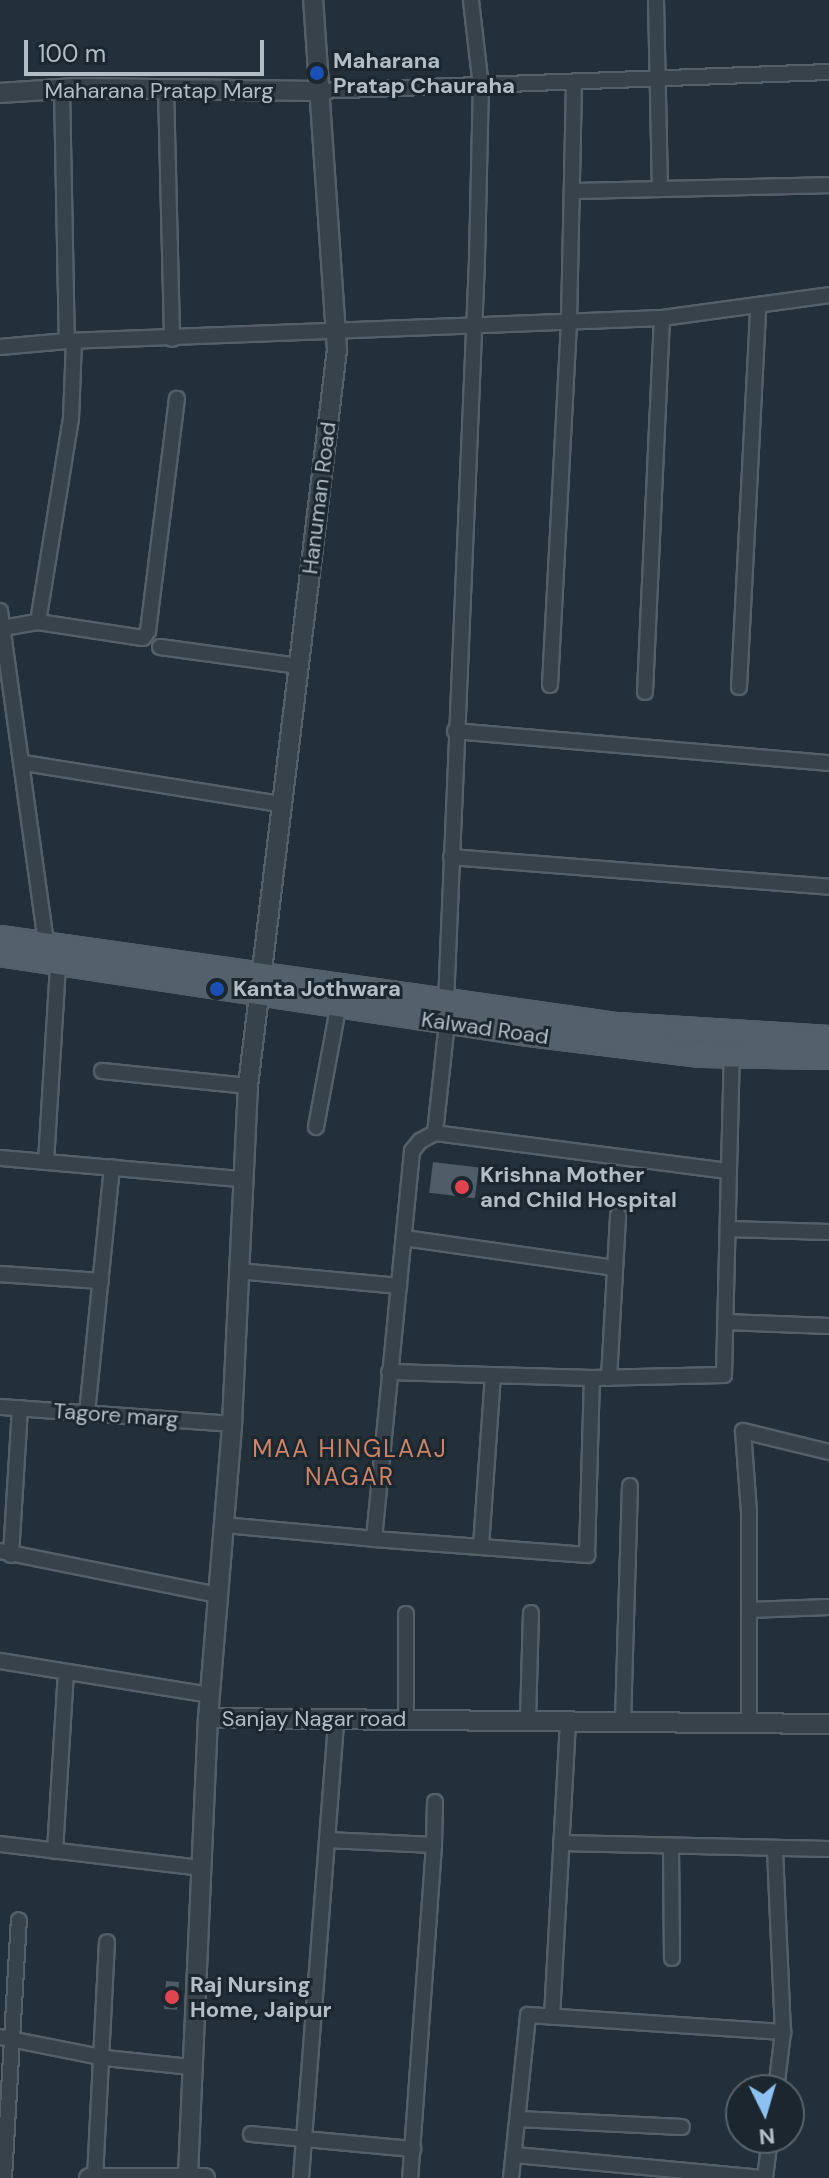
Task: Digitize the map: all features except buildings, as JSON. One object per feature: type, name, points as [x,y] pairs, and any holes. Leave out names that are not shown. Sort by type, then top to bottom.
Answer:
[{"type":"main road","name":"Kalwad Road","points":[[0,938],[52,954],[447,1013],[703,1044],[829,1038]]},
{"type":"main road","name":"Kalwad Road","points":[[0,954],[52,954]]},
{"type":"main road","name":"Kalwad Road","points":[[258,985],[338,1008],[447,1013]]},
{"type":"main road","name":"Kalwad Road","points":[[703,1044],[732,1056],[829,1057]]},
{"type":"street","name":"Hanuman Road","points":[[208,1718],[232,1424],[241,1179],[248,1086],[336,331],[313,0]]},
{"type":"street","points":[[435,1133],[447,1013],[455,731],[474,329],[481,87],[471,0]]},
{"type":"street","points":[[656,0],[660,189]]},
{"type":"street","points":[[318,91],[829,72]]},
{"type":"street","points":[[550,685],[569,322],[574,83]]},
{"type":"street","points":[[38,622],[71,419],[62,89]]},
{"type":"street","name":"Maharana Pratap Marg","points":[[0,93],[62,89],[318,91]]},
{"type":"street","points":[[166,89],[172,339]]},
{"type":"street","points":[[572,191],[829,185]]},
{"type":"street","points":[[0,347],[71,341],[474,329],[662,318],[829,295]]},
{"type":"street","points":[[739,687],[758,306]]},
{"type":"street","points":[[645,692],[662,318]]},
{"type":"street","points":[[3,628],[38,622],[143,638],[148,631],[177,399]]},
{"type":"street","points":[[0,611],[52,954],[46,1162]]},
{"type":"street","points":[[160,647],[298,666]]},
{"type":"street","points":[[455,731],[829,763]]},
{"type":"street","points":[[24,763],[281,804]]},
{"type":"street","points":[[451,857],[829,887]]},
{"type":"street","points":[[316,1127],[338,1008]]},
{"type":"street","points":[[389,1372],[592,1378],[724,1375],[732,1056]]},
{"type":"street","points":[[102,1071],[248,1086]]},
{"type":"street","points":[[374,1539],[412,1151],[435,1133],[729,1171]]},
{"type":"street","points":[[0,1158],[241,1179]]},
{"type":"street","points":[[87,1413],[112,1167]]},
{"type":"street","points":[[609,1378],[618,1215]]},
{"type":"street","points":[[728,1229],[829,1232]]},
{"type":"street","points":[[404,1238],[614,1268]]},
{"type":"street","points":[[238,1271],[399,1286]]},
{"type":"street","points":[[0,1274],[101,1281]]},
{"type":"street","points":[[725,1322],[829,1326]]},
{"type":"street","points":[[481,1546],[493,1375]]},
{"type":"street","points":[[224,1525],[587,1555],[592,1378]]},
{"type":"street","name":"Tagore marg","points":[[0,1407],[232,1424]]},
{"type":"street","points":[[20,1408],[5,1553],[218,1595]]},
{"type":"street","points":[[749,1723],[743,1431],[829,1452]]},
{"type":"street","points":[[623,1721],[630,1486]]},
{"type":"street","points":[[749,1610],[829,1607]]},
{"type":"street","points":[[528,1720],[531,1613]]},
{"type":"street","points":[[406,1614],[406,1719]]},
{"type":"street","points":[[0,1661],[210,1695]]},
{"type":"street","points":[[55,1851],[66,1672]]},
{"type":"street","name":"Sanjay Nagar road","points":[[194,2177],[190,2067],[208,1718],[829,1724]]},
{"type":"street","points":[[301,2178],[336,1719]]},
{"type":"street","points":[[552,2017],[568,1721]]},
{"type":"street","points":[[410,2178],[435,1802]]},
{"type":"street","points":[[327,1840],[434,1845]]},
{"type":"street","points":[[561,1843],[829,1849]]},
{"type":"street","points":[[0,1844],[200,1868]]},
{"type":"street","points":[[671,1846],[672,1958]]},
{"type":"street","points":[[775,1850],[783,2032],[778,2074]]},
{"type":"street","points":[[4,2178],[6,2037],[19,1920]]},
{"type":"street","points":[[95,2178],[105,2058],[107,1942]]},
{"type":"street","points":[[511,2178],[528,2015],[783,2032]]},
{"type":"street","points":[[6,2037],[105,2058],[190,2067]]},
{"type":"street","points":[[518,2119],[682,2127]]},
{"type":"street","points":[[251,2134],[413,2149]]},
{"type":"street","points":[[515,2155],[765,2178],[768,2154]]},
{"type":"street","points":[[89,2178],[194,2177]]},
{"type":"place","name":"Maharana Pratap Chauraha","points":[[317,73]]},
{"type":"place","name":"Kanta Jothwara","points":[[217,989]]},
{"type":"place","name":"Krishna Mother and Child Hospital","points":[[462,1187]]},
{"type":"place","name":"Raj Nursing Home, Jaipur","points":[[172,1997]]},
{"type":"district","name":"MAA HINGLAAJ NAGAR","points":[[350,1463]]}]
